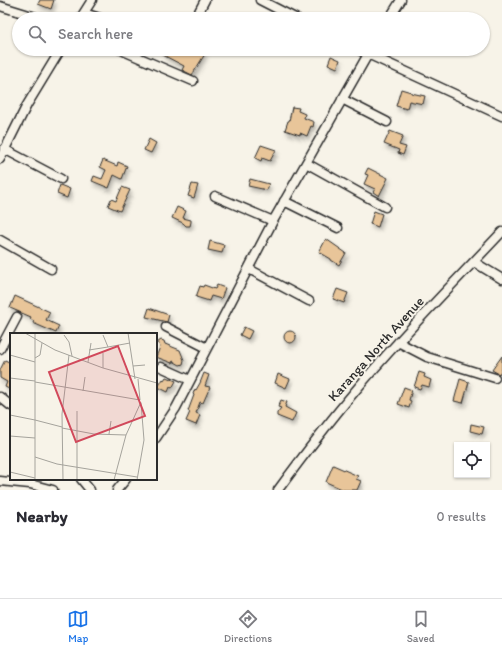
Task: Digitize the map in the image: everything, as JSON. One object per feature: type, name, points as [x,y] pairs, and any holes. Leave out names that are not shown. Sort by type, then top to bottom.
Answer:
[{"type":"street","points":[[84,12],[92,0]]},
{"type":"street","points":[[199,12],[205,0]]},
{"type":"street","points":[[260,0],[283,12]]},
{"type":"street","points":[[393,12],[401,0]]},
{"type":"street","points":[[0,6],[19,12]]},
{"type":"street","points":[[0,159],[27,105],[57,56]]},
{"type":"street","points":[[135,56],[193,81]]},
{"type":"street","points":[[157,436],[170,417],[190,380],[284,201],[367,56]]},
{"type":"street","points":[[377,56],[502,116]]},
{"type":"street","points":[[342,98],[387,122]]},
{"type":"street","points":[[4,149],[61,179]]},
{"type":"street","points":[[306,163],[385,207]]},
{"type":"street","points":[[215,196],[273,221]]},
{"type":"street","points":[[284,201],[338,228]]},
{"type":"street","name":"Karanga North Avenue","points":[[278,490],[330,422],[398,342],[502,232]]},
{"type":"street","points":[[0,240],[51,269]]},
{"type":"street","points":[[474,262],[502,279]]},
{"type":"street","points":[[249,269],[309,301]]},
{"type":"street","points":[[0,349],[17,317]]},
{"type":"street","points":[[166,327],[207,348]]},
{"type":"street","points":[[398,342],[427,357],[495,378]]},
{"type":"street","points":[[161,367],[190,380]]},
{"type":"street","points":[[0,397],[10,405]]},
{"type":"street","points":[[82,480],[90,490]]},
{"type":"street","points":[[117,490],[125,480]]},
{"type":"street","points":[[0,481],[30,484],[53,490]]},
{"type":"building","points":[[40,0],[54,0],[51,9],[38,4]]},
{"type":"building","points":[[165,56],[204,56],[192,75],[182,70],[184,66]]},
{"type":"building","points":[[331,56],[340,60],[337,68],[328,64]]},
{"type":"building","points":[[401,89],[425,96],[423,104],[409,101],[407,109],[396,106]]},
{"type":"building","points":[[292,107],[299,108],[298,111],[305,114],[304,118],[314,122],[313,127],[311,126],[307,136],[285,130],[289,121]]},
{"type":"building","points":[[390,131],[403,136],[399,145],[406,147],[403,155],[398,153],[399,150],[384,144]]},
{"type":"building","points":[[149,139],[156,143],[151,153],[144,150]]},
{"type":"building","points":[[261,145],[276,150],[270,161],[262,158],[261,161],[255,158]]},
{"type":"building","points":[[103,160],[117,166],[118,162],[127,166],[122,179],[114,175],[109,188],[92,181],[94,176],[102,179],[106,170],[100,167]]},
{"type":"building","points":[[368,168],[388,178],[379,196],[373,192],[375,189],[364,184],[368,175],[365,174]]},
{"type":"building","points":[[250,179],[269,184],[267,190],[248,186]]},
{"type":"building","points":[[192,184],[198,185],[194,198],[188,196]]},
{"type":"building","points":[[60,185],[70,189],[67,198],[57,194]]},
{"type":"building","points":[[122,187],[130,190],[120,211],[108,206],[111,199],[116,201]]},
{"type":"building","points":[[177,207],[186,211],[183,218],[191,220],[190,226],[186,226],[172,218]]},
{"type":"building","points":[[374,211],[382,214],[378,227],[370,224]]},
{"type":"building","points":[[326,239],[346,253],[339,265],[319,252]]},
{"type":"building","points":[[210,241],[224,245],[222,253],[208,250]]},
{"type":"building","points":[[204,285],[215,289],[217,285],[225,288],[221,299],[211,296],[209,301],[196,297],[200,286],[203,287]]},
{"type":"building","points":[[337,289],[348,293],[344,303],[333,299]]},
{"type":"building","points":[[15,296],[50,312],[46,320],[59,326],[56,333],[33,323],[34,321],[30,319],[31,317],[10,308]]},
{"type":"building","points":[[149,308],[169,315],[167,322],[146,317]]},
{"type":"building","points":[[244,327],[252,331],[248,339],[240,335]]},
{"type":"building","points":[[288,331],[292,331],[296,337],[292,343],[288,343],[284,339],[284,335]]},
{"type":"building","points":[[161,340],[164,341],[165,344],[180,350],[184,360],[183,364],[180,365],[173,361],[172,363],[157,357],[160,347],[158,342]]},
{"type":"building","points":[[502,356],[502,369],[499,374],[492,370]]},
{"type":"building","points":[[5,360],[10,362],[10,390],[5,387],[7,382],[0,378],[0,370]]},
{"type":"building","points":[[419,372],[425,374],[424,377],[431,380],[429,387],[422,385],[420,389],[414,387]]},
{"type":"building","points":[[204,373],[209,375],[205,386],[210,387],[203,403],[200,402],[196,413],[200,415],[196,425],[186,421],[190,412],[188,411],[194,395],[193,394]]},
{"type":"building","points":[[278,374],[290,379],[286,388],[275,383]]},
{"type":"building","points":[[166,377],[176,381],[172,388],[170,387],[168,392],[158,387]]},
{"type":"building","points":[[460,379],[469,382],[463,403],[454,401]]},
{"type":"building","points":[[404,387],[412,390],[409,400],[411,401],[409,408],[398,404]]},
{"type":"building","points":[[281,400],[287,402],[285,407],[296,413],[292,422],[277,416],[277,413],[281,408],[278,407]]},
{"type":"building","points":[[471,424],[484,427],[482,434],[470,431]]},
{"type":"building","points":[[333,465],[358,476],[356,479],[361,481],[357,490],[344,490],[326,482]]}]
